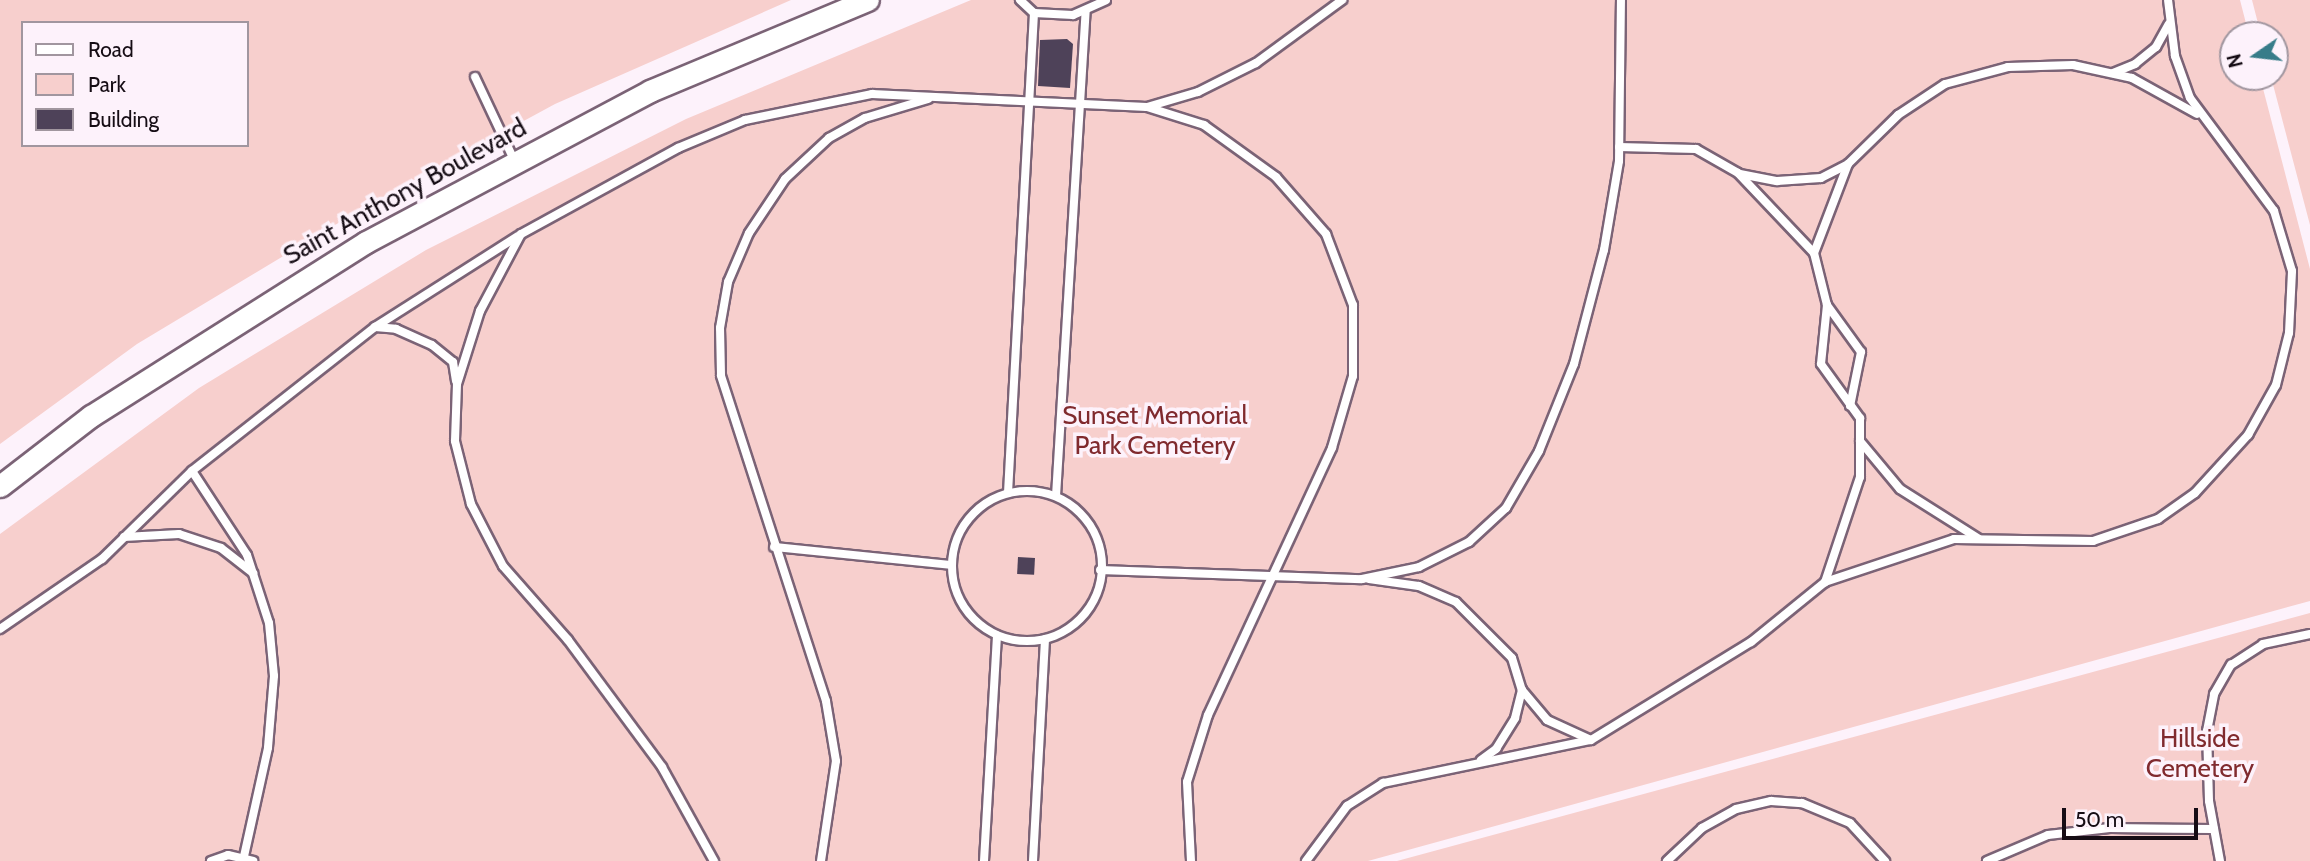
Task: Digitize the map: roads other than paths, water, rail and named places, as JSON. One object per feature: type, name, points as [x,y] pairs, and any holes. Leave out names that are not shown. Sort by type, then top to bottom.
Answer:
[{"type":"street","name":"Saint Anthony Boulevard","points":[[0,486],[92,416],[228,327],[514,160],[650,91],[868,0]]},
{"type":"lane","points":[[1020,0],[1034,13],[1086,10],[1106,0]]},
{"type":"lane","points":[[1147,107],[1198,92],[1256,63],[1342,0]]},
{"type":"lane","points":[[1363,579],[1419,567],[1468,542],[1506,508],[1539,451],[1574,364],[1604,250],[1619,147],[1620,0]]},
{"type":"lane","points":[[2168,0],[2175,56],[2198,115]]},
{"type":"lane","points":[[1056,496],[1077,101],[1086,10]]},
{"type":"lane","points":[[1008,493],[1034,13]]},
{"type":"lane","points":[[2112,74],[2135,64],[2156,47],[2169,24]]},
{"type":"lane","points":[[1306,861],[1347,806],[1383,783],[1591,740],[1751,642],[1825,582],[1954,539],[2093,541],[2158,519],[2195,493],[2248,435],[2276,385],[2289,333],[2292,271],[2274,211],[2228,143],[2198,115],[2152,87],[2073,65],[2008,67],[1945,84],[1898,115],[1849,164],[1821,178],[1777,181],[1738,173]]},
{"type":"lane","points":[[475,77],[514,160]]},
{"type":"lane","points":[[0,629],[102,559],[192,471],[375,327],[521,234],[666,154],[745,120],[872,94],[1077,101],[1147,107],[1204,125],[1276,177],[1326,234],[1353,304],[1349,388],[1332,448],[1278,574],[1208,715],[1187,782],[1191,861]]},
{"type":"lane","points":[[823,859],[836,761],[825,701],[720,375],[720,328],[728,282],[749,233],[785,179],[829,138],[865,118],[934,97]]},
{"type":"lane","points":[[1619,147],[1696,149],[1738,173],[1814,253],[1827,305],[1821,364],[1860,418],[1860,477],[1825,582]]},
{"type":"lane","points":[[1814,253],[1849,164]]},
{"type":"lane","points":[[457,384],[480,311],[521,234]]},
{"type":"lane","points":[[1827,305],[1861,352],[1850,406]]},
{"type":"lane","points":[[375,327],[396,329],[432,345],[453,362],[457,384],[455,441],[467,491],[503,566],[568,640],[662,767],[714,861]]},
{"type":"lane","points":[[1860,441],[1900,489],[1982,541]]},
{"type":"lane","points":[[192,471],[247,555],[269,623],[274,676],[268,748],[244,856]]},
{"type":"lane","points":[[1035,491],[1056,496],[1093,530],[1100,585],[1082,617],[1045,639],[997,635],[961,602],[951,565],[967,519],[1008,493],[1035,491]]},
{"type":"lane","points":[[124,537],[179,534],[221,548],[253,573]]},
{"type":"lane","points":[[774,547],[951,565]]},
{"type":"lane","points":[[1100,570],[1278,574],[1363,579],[1419,586],[1456,602],[1512,658],[1521,690],[1547,720],[1591,740]]},
{"type":"lane","points":[[2220,861],[2214,829],[2207,731],[2214,694],[2231,665],[2263,644],[2310,634]]},
{"type":"lane","points":[[984,861],[997,635]]},
{"type":"lane","points":[[1033,861],[1045,639]]},
{"type":"lane","points":[[1478,762],[1496,749],[1515,718],[1521,690]]},
{"type":"lane","points":[[1667,861],[1702,828],[1736,809],[1771,801],[1802,803],[1850,823],[1885,861]]},
{"type":"lane","points":[[1987,861],[2048,835],[2110,828],[2214,829]]},
{"type":"lane","points":[[211,861],[244,856],[253,861]]},
{"type":"park label","name":"Sunset Memorial Park Cemetery","points":[[1155,431]]},
{"type":"park label","name":"Hillside Cemetery","points":[[2200,754]]}]
